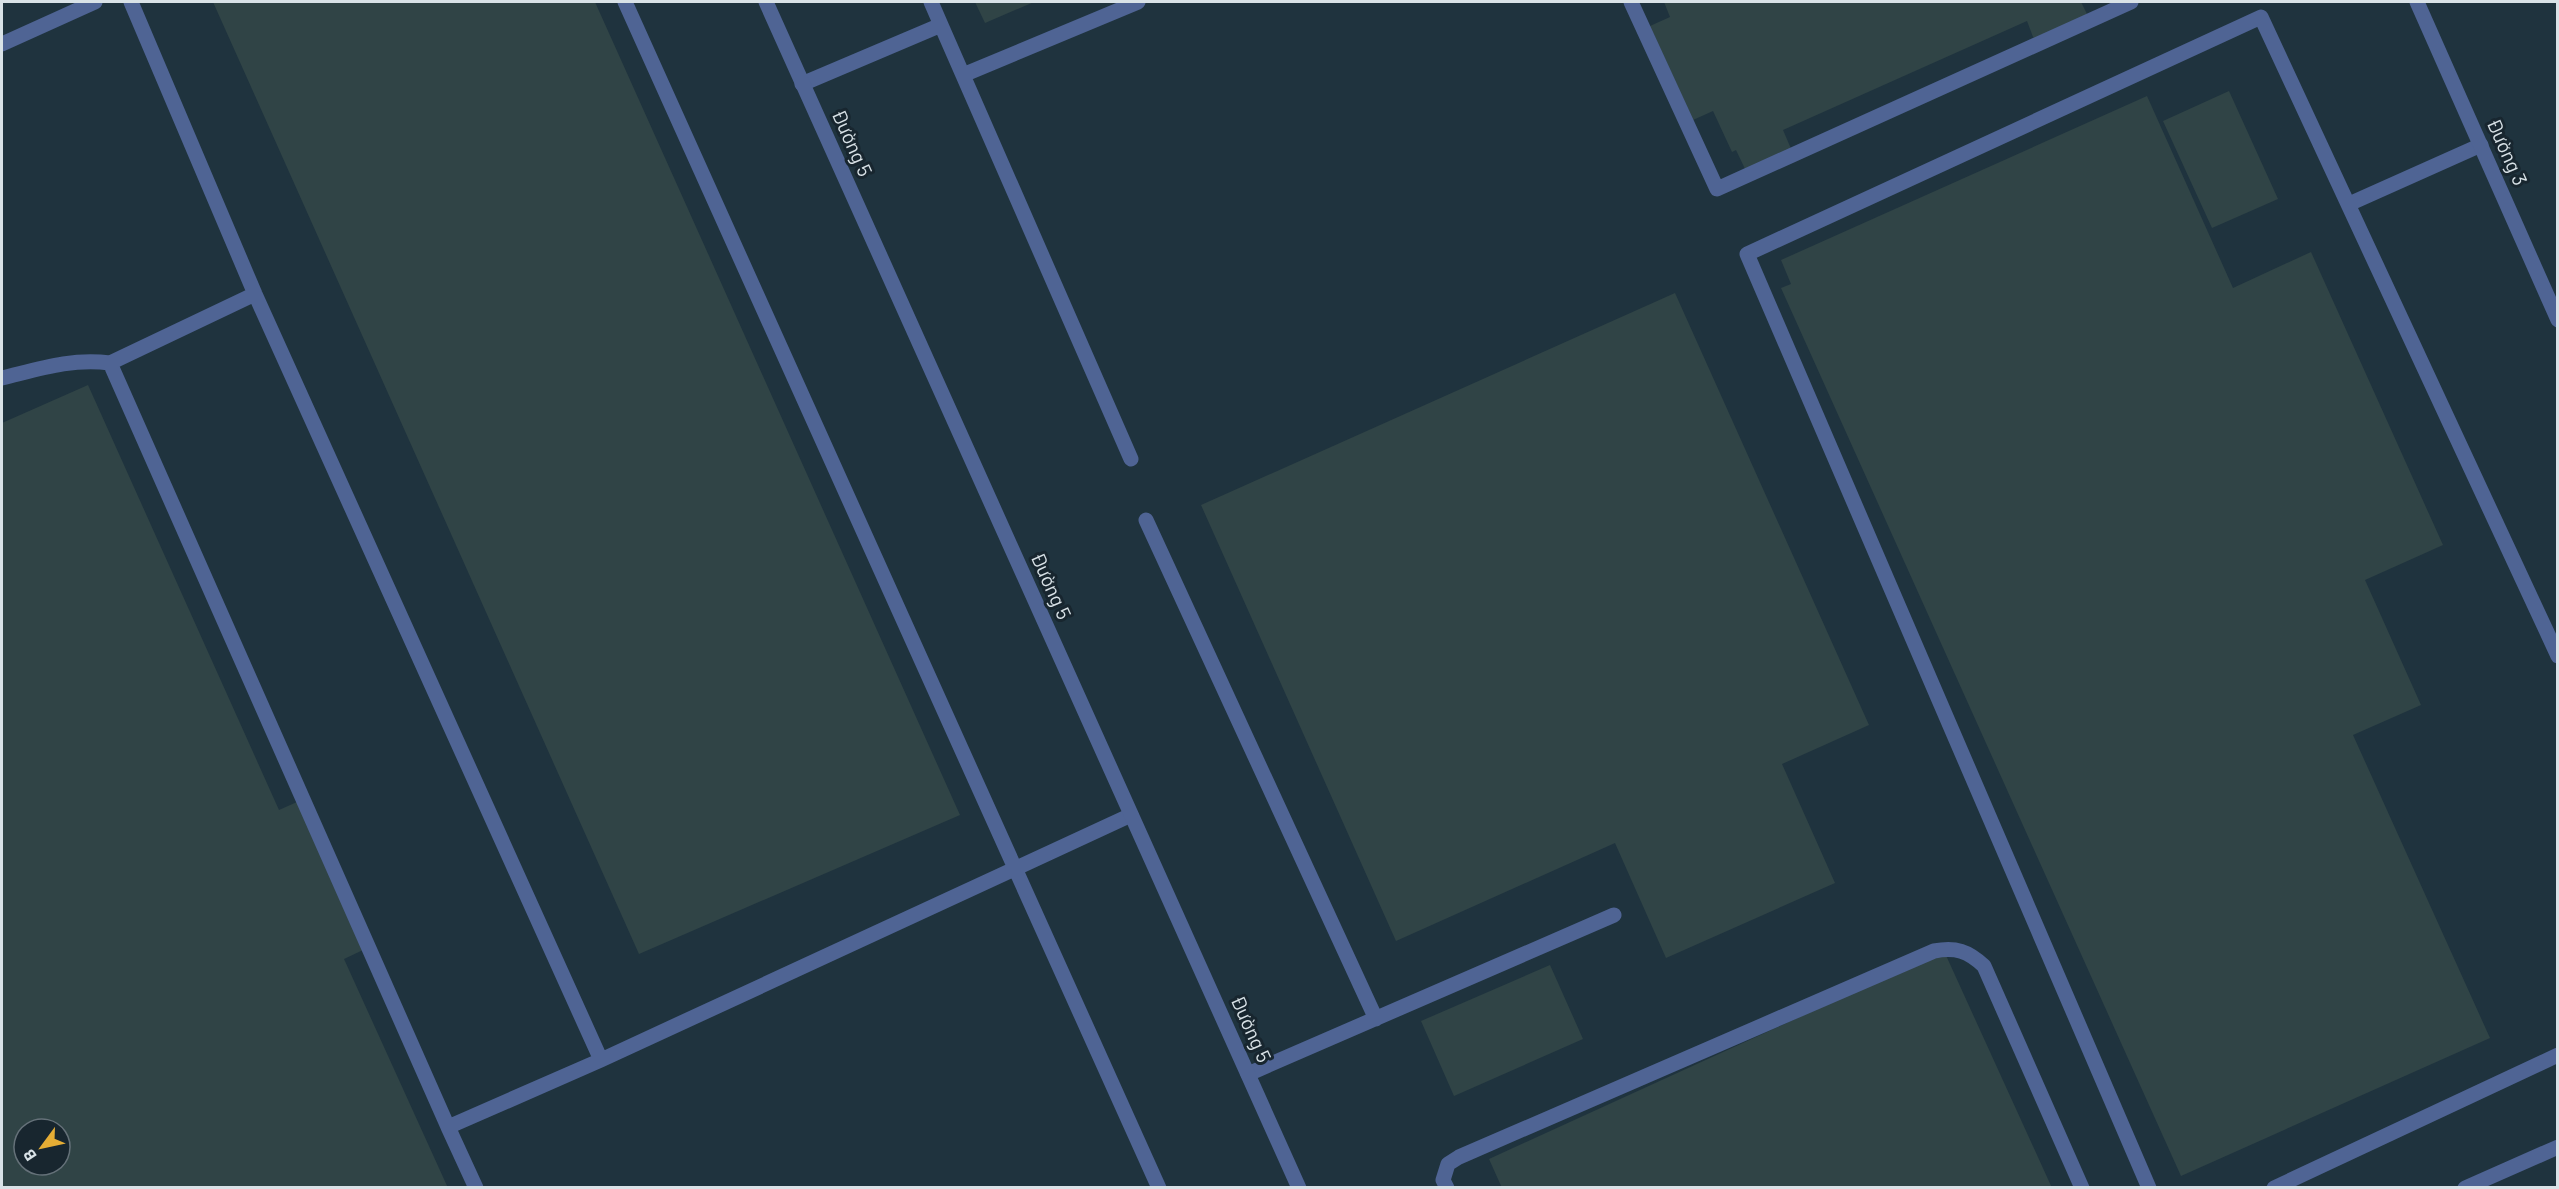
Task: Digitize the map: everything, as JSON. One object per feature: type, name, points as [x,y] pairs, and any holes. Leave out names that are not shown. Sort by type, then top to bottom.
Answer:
[{"type":"street","points":[[2,44],[95,2]]},
{"type":"street","points":[[131,2],[255,294],[601,1060]]},
{"type":"street","points":[[625,2],[1159,1188]]},
{"type":"street","name":"Đường 5","points":[[766,2],[1299,1188]]},
{"type":"street","points":[[931,2],[1131,459]]},
{"type":"street","points":[[963,75],[1138,2]]},
{"type":"street","points":[[1631,2],[1717,189],[2131,2]]},
{"type":"street","name":"Đường 3","points":[[2417,2],[2558,320]]},
{"type":"street","points":[[2148,1188],[1748,254],[2261,17],[2558,656]]},
{"type":"street","points":[[802,84],[941,25]]},
{"type":"street","points":[[2349,204],[2481,145]]},
{"type":"street","points":[[2,378],[60,363],[86,360],[110,363],[255,294]]},
{"type":"street","points":[[110,363],[476,1188]]},
{"type":"street","points":[[1146,520],[1376,1019]]},
{"type":"street","points":[[448,1127],[601,1060],[1131,815]]},
{"type":"street","points":[[1248,1074],[1614,915]]},
{"type":"street","points":[[1447,1188],[1443,1180],[1448,1164],[1459,1157],[1934,951],[1952,947],[1972,955],[1984,966],[2082,1188]]},
{"type":"street","points":[[2274,1188],[2558,1055]]},
{"type":"street","points":[[2464,1188],[2558,1147]]},
{"type":"shaded area","points":[[2,2],[2557,2],[2557,1187],[2,1188]]},
{"type":"building","points":[[213,2],[595,2],[960,815],[639,954]]},
{"type":"building","points":[[975,2],[1034,2],[985,23]]},
{"type":"building","points":[[1664,2],[2081,2],[2089,18],[2035,42],[2027,21],[1783,130],[1792,151],[1746,171],[1736,150],[1732,152],[1713,111],[1693,120],[1650,26],[1670,17]]},
{"type":"building","points":[[2229,91],[2278,199],[2212,228],[2163,121]]},
{"type":"building","points":[[2147,96],[2233,288],[2311,252],[2443,545],[2365,580],[2421,705],[2353,735],[2490,1038],[2181,1176],[1781,288],[1791,284],[1781,260]]},
{"type":"building","points":[[1675,293],[1869,725],[1782,764],[1835,883],[1666,958],[1615,843],[1396,941],[1201,505]]},
{"type":"building","points":[[88,385],[279,810],[297,802],[363,950],[344,959],[448,1188],[2,1188],[2,423]]},
{"type":"building","points":[[1944,951],[2052,1188],[1502,1188],[1489,1159]]},
{"type":"building","points":[[1550,965],[1583,1039],[1454,1096],[1421,1021]]}]
